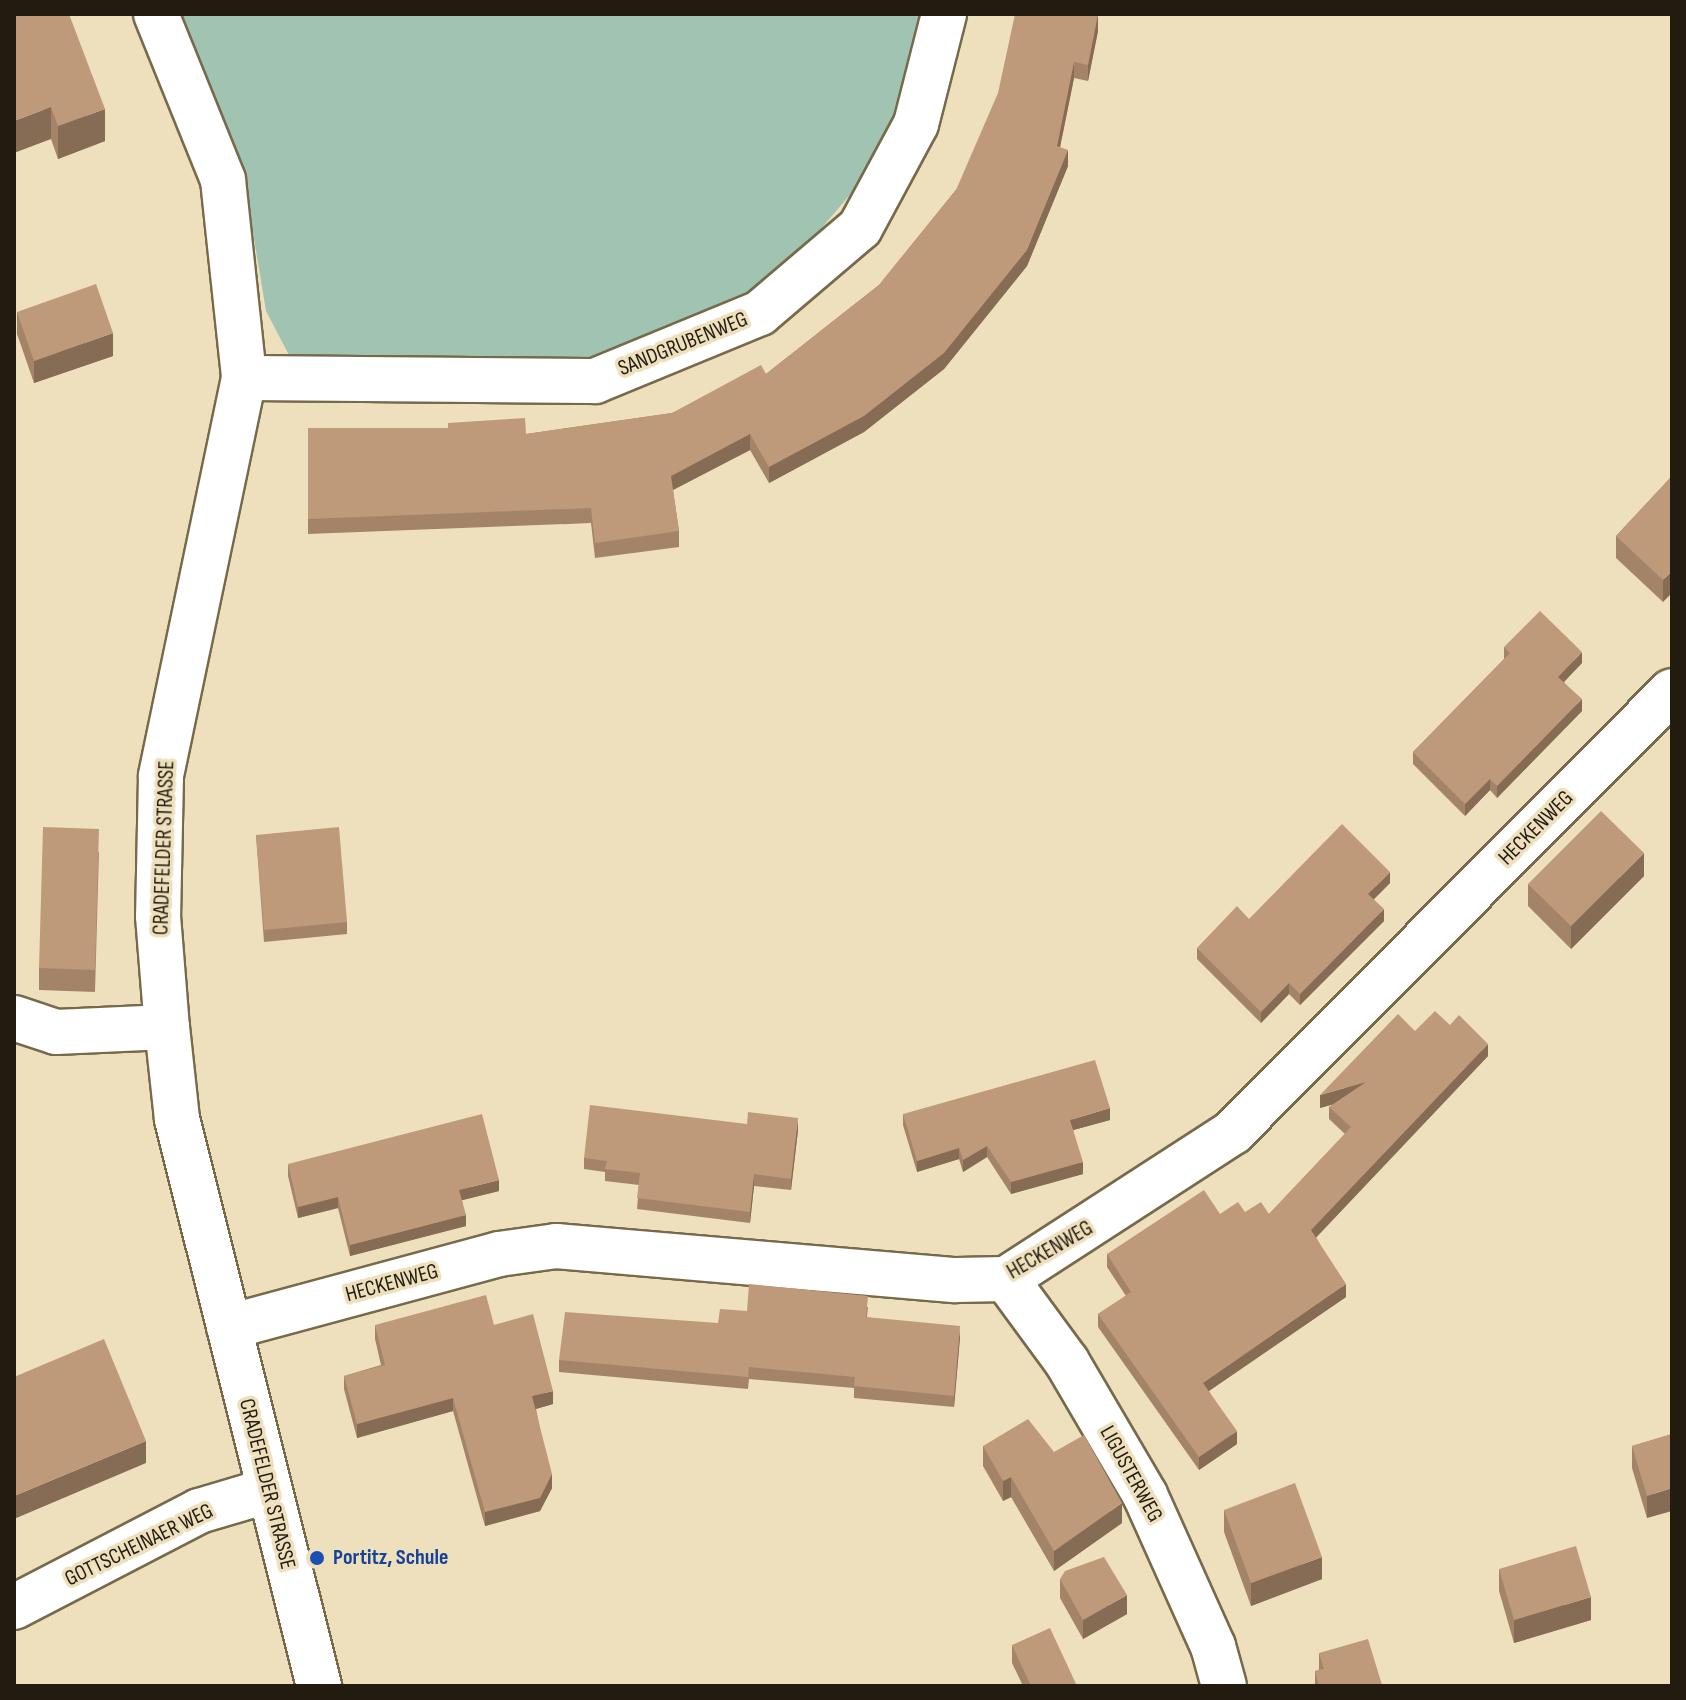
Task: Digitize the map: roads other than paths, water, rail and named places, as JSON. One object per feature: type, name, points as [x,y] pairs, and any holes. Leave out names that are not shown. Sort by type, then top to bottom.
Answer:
[{"type":"street","name":"CRADEFELDER STRASSE","points":[[156,14],[223,180],[244,378],[161,776],[158,916],[167,1027],[177,1119],[267,1491],[319,1686]]},
{"type":"street","name":"SANDGRUBENWEG","points":[[244,378],[595,381],[760,313],[860,228],[916,124],[944,14]]},
{"type":"street","name":"HECKENWEG","points":[[229,1327],[499,1254],[556,1246],[956,1280],[1006,1279],[1233,1132],[1672,691]]},
{"type":"street","points":[[14,1018],[56,1032],[167,1027]]},
{"type":"street","name":"LIGUSTERWEG","points":[[1006,1279],[1067,1362],[1145,1495],[1213,1646],[1224,1686]]},
{"type":"street","name":"GOTTSCHEINAER WEG","points":[[14,1607],[199,1511],[267,1491]]},
{"type":"place","name":"Portitz, Schule","points":[[317,1558]]}]
